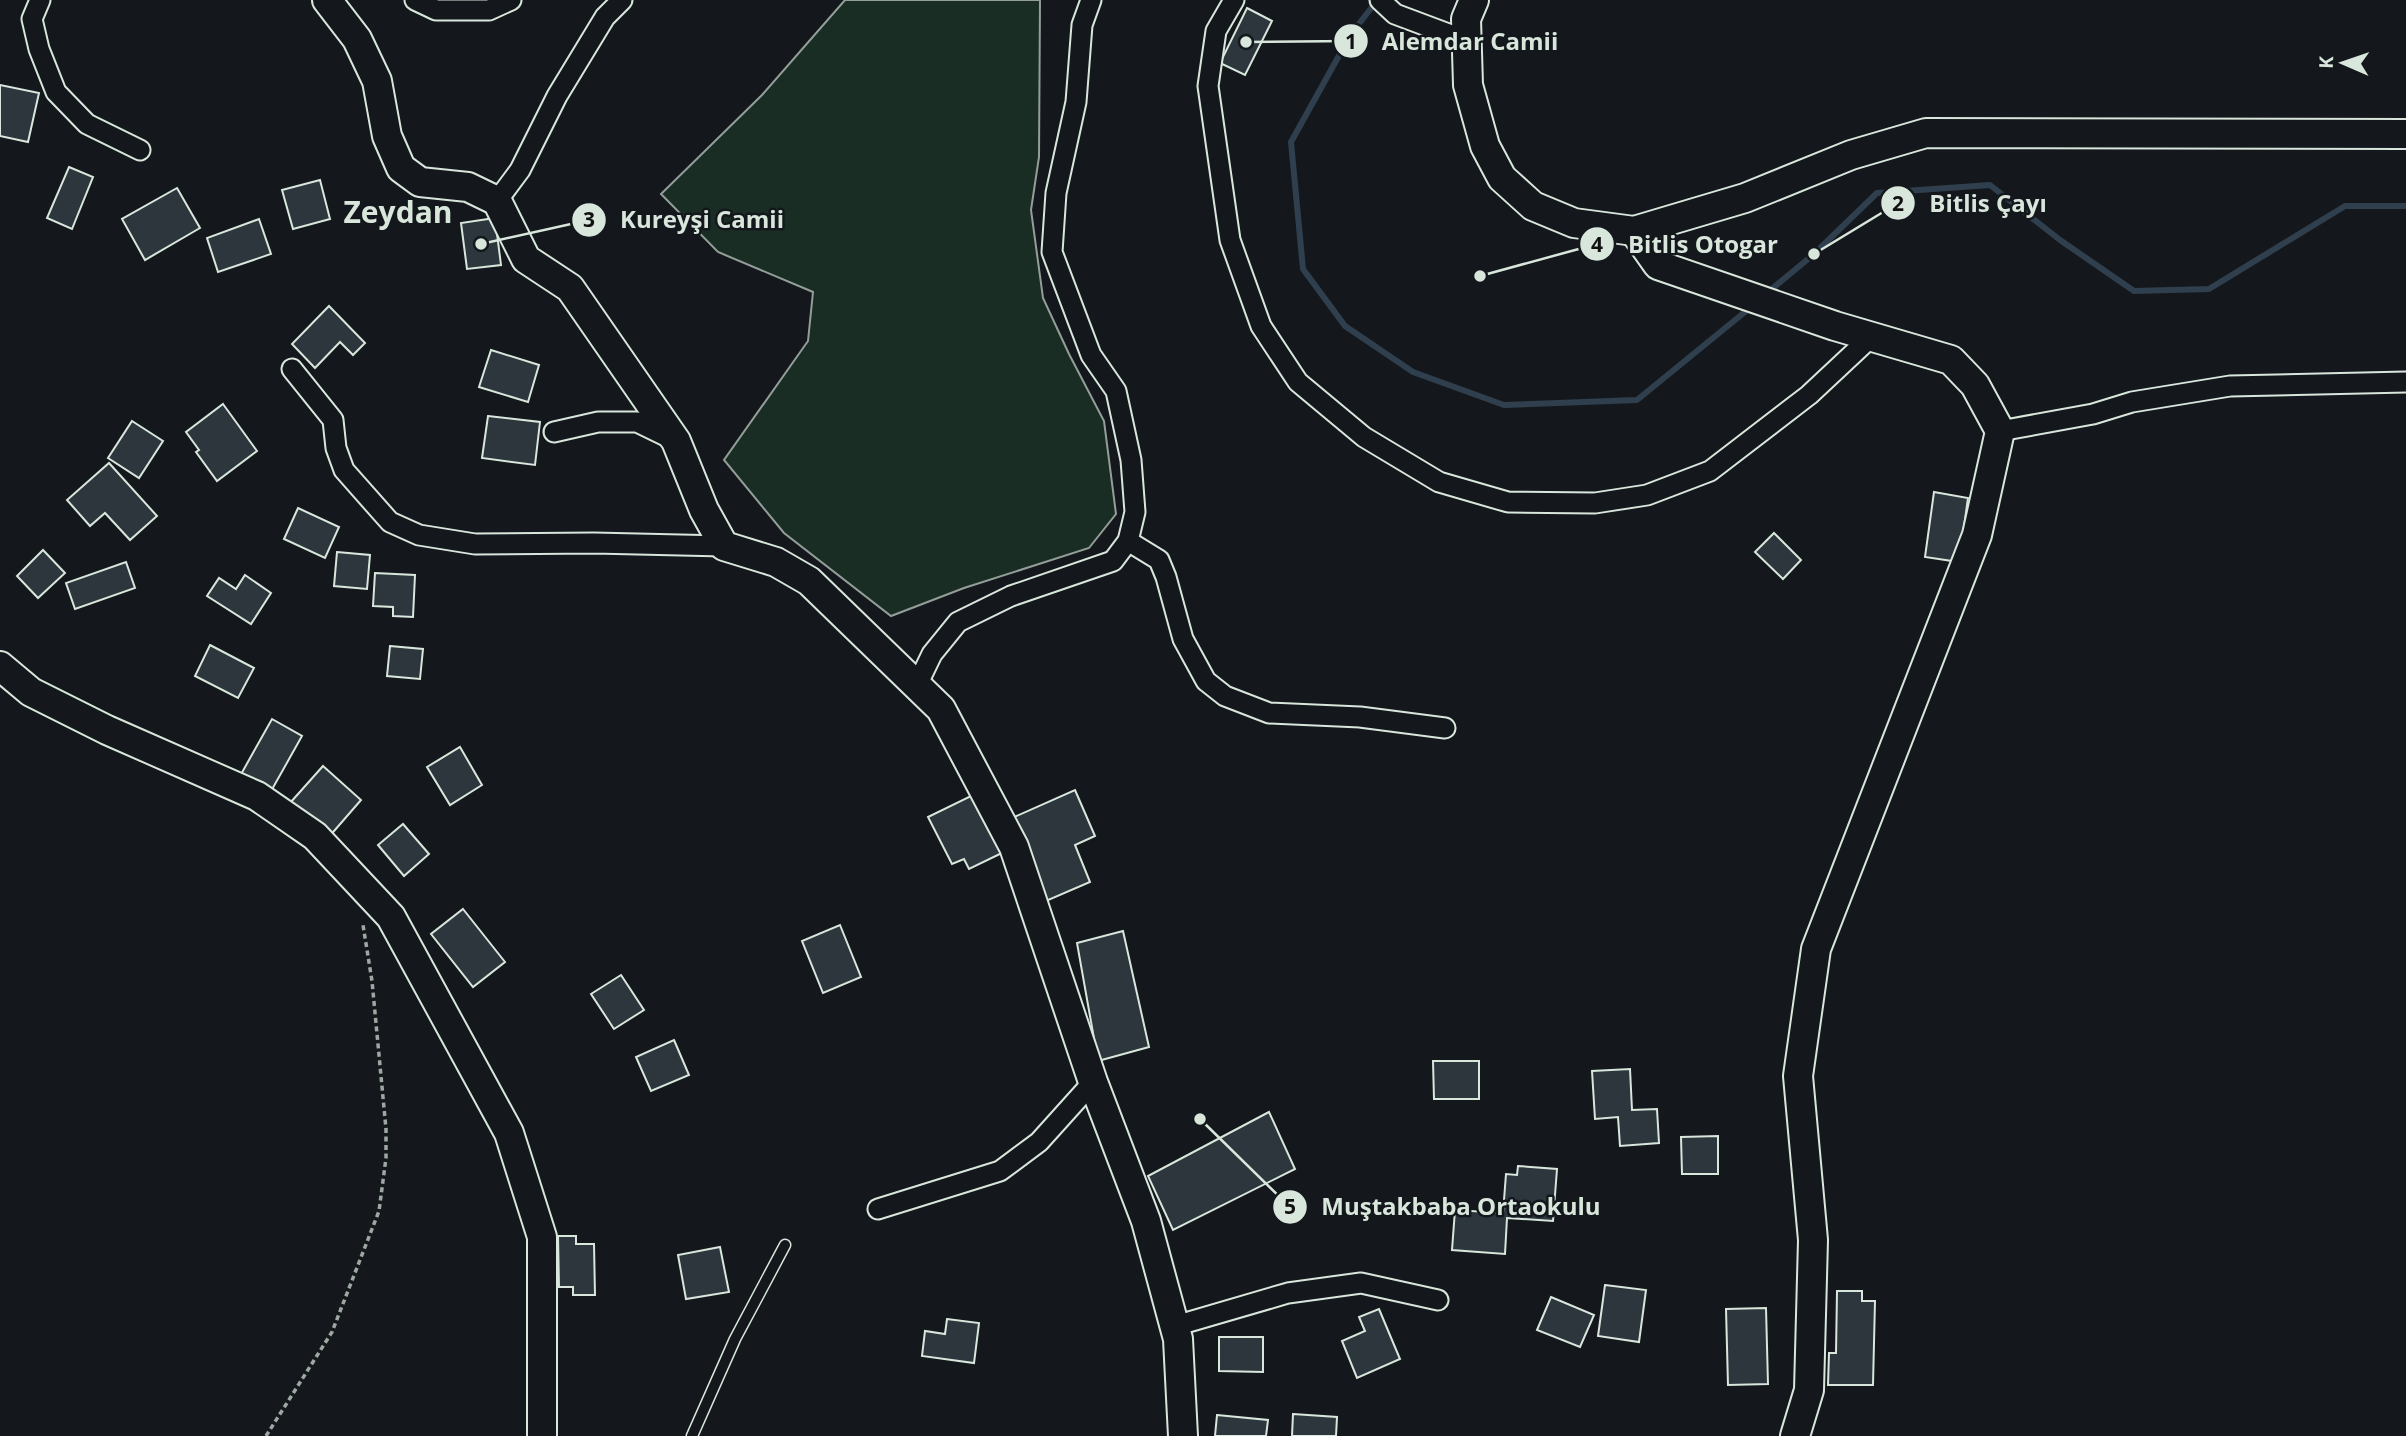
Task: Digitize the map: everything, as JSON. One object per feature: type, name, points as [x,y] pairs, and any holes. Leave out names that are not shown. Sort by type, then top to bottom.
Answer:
[{"type":"street","points":[[40,0],[32,19],[39,49],[56,92],[87,124],[140,150]]},
{"type":"street","points":[[327,0],[357,39],[377,81],[387,136],[401,168],[420,182],[468,187],[497,201],[526,259],[570,288],[676,441],[704,510],[724,545]]},
{"type":"street","points":[[415,0],[436,10],[489,10],[511,0]]},
{"type":"street","points":[[497,201],[520,170],[557,96],[605,17],[622,0]]},
{"type":"street","points":[[917,685],[932,654],[958,622],[1011,596],[1113,561],[1128,541],[1135,512],[1131,460],[1116,391],[1091,355],[1052,252],[1056,193],[1076,103],[1082,25],[1091,0]]},
{"type":"street","points":[[1234,0],[1216,31],[1208,86],[1230,240],[1262,326],[1298,382],[1364,437],[1439,482],[1508,502],[1595,503],[1647,495],[1710,471],[1809,395],[1871,337]]},
{"type":"street","points":[[1380,0],[1395,14],[1466,41]]},
{"type":"street","points":[[1474,0],[1466,19],[1468,85],[1485,146],[1502,178],[1533,206],[1574,223],[1634,230],[1745,198],[1851,155],[1926,133],[2406,134]]},
{"type":"street","points":[[1634,230],[1658,265],[1835,326],[1951,360],[1975,385],[2000,431],[1977,535],[1816,949],[1798,1076],[1814,1240],[1809,1390],[1795,1436]]},
{"type":"street","points":[[292,369],[333,420],[336,448],[344,470],[390,522],[419,536],[475,544],[724,545],[776,562],[809,582],[941,709],[1014,847],[1093,1082],[1146,1221],[1178,1339],[1183,1436]]},
{"type":"street","points":[[2000,431],[2093,414],[2132,402],[2230,386],[2406,382]]},
{"type":"street","points":[[554,432],[598,422],[637,422],[676,441]]},
{"type":"street","points":[[1128,541],[1159,560],[1183,639],[1206,681],[1226,696],[1269,713],[1360,717],[1445,728]]},
{"type":"street","points":[[0,666],[31,692],[107,730],[257,796],[315,836],[391,917],[509,1133],[542,1237],[542,1436]]},
{"type":"street","points":[[878,1209],[1000,1171],[1039,1142],[1093,1082]]},
{"type":"street","points":[[1175,1326],[1288,1293],[1361,1283],[1437,1300]]},
{"type":"lane","points":[[692,1436],[735,1339],[785,1245]]},
{"type":"path","points":[[266,1436],[331,1332],[379,1211],[385,1171],[386,1129],[372,981],[361,905],[363,898],[369,893]]},
{"type":"green space","points":[[845,0],[1040,0],[1039,157],[1031,210],[1043,298],[1104,421],[1116,514],[1089,548],[964,588],[891,616],[784,533],[724,460],[808,341],[813,292],[718,252],[661,194],[762,95]]},
{"type":"building","points":[[1247,8],[1272,21],[1245,75],[1220,63]]},
{"type":"building","points":[[0,85],[39,93],[28,142],[0,136]]},
{"type":"building","points":[[69,167],[93,177],[72,229],[47,218]]},
{"type":"building","points":[[320,180],[330,219],[293,229],[282,190]]},
{"type":"building","points":[[177,188],[200,228],[145,260],[122,219]]},
{"type":"building","points":[[495,218],[501,265],[467,269],[461,223]]},
{"type":"building","points":[[259,219],[271,254],[218,272],[207,238]]},
{"type":"building","points":[[329,306],[365,343],[353,355],[340,342],[315,368],[292,344]]},
{"type":"building","points":[[491,350],[539,365],[528,402],[479,387]]},
{"type":"building","points":[[223,404],[257,451],[217,481],[196,452],[199,450],[186,432]]},
{"type":"building","points":[[488,416],[540,422],[535,465],[482,458]]},
{"type":"building","points":[[132,421],[163,441],[139,478],[108,458]]},
{"type":"building","points":[[109,463],[157,516],[130,540],[105,513],[90,526],[67,500]]},
{"type":"building","points":[[1934,492],[1968,498],[1959,562],[1925,557]]},
{"type":"building","points":[[298,508],[339,527],[325,558],[284,539]]},
{"type":"building","points":[[1774,533],[1801,560],[1783,579],[1755,552]]},
{"type":"building","points":[[43,550],[65,573],[38,598],[17,576]]},
{"type":"building","points":[[337,552],[370,555],[367,589],[334,586]]},
{"type":"building","points":[[126,562],[135,588],[75,609],[66,583]]},
{"type":"building","points":[[375,573],[415,575],[413,617],[393,616],[393,607],[373,606]]},
{"type":"building","points":[[245,575],[271,593],[251,624],[207,596],[219,578],[236,589]]},
{"type":"building","points":[[210,645],[254,668],[238,698],[195,676]]},
{"type":"building","points":[[390,646],[423,649],[420,679],[387,676]]},
{"type":"building","points":[[272,719],[302,736],[270,793],[240,776]]},
{"type":"building","points":[[460,747],[482,785],[450,805],[427,767]]},
{"type":"building","points":[[323,766],[361,800],[328,838],[290,803]]},
{"type":"building","points":[[1075,790],[1095,836],[1075,845],[1090,882],[1039,904],[1003,822]]},
{"type":"building","points":[[975,794],[1004,852],[969,869],[964,859],[952,864],[928,817]]},
{"type":"building","points":[[403,824],[429,854],[404,876],[378,845]]},
{"type":"building","points":[[463,909],[505,962],[473,987],[431,934]]},
{"type":"building","points":[[840,925],[861,977],[823,993],[802,941]]},
{"type":"building","points":[[1123,931],[1149,1047],[1098,1061],[1077,943]]},
{"type":"building","points":[[621,975],[644,1010],[614,1029],[591,994]]},
{"type":"building","points":[[674,1040],[689,1075],[651,1091],[636,1057]]},
{"type":"building","points":[[1433,1061],[1479,1061],[1479,1099],[1434,1099]]},
{"type":"building","points":[[1630,1069],[1632,1110],[1657,1109],[1659,1143],[1620,1146],[1618,1117],[1595,1119],[1592,1071]]},
{"type":"building","points":[[1269,1112],[1295,1169],[1173,1230],[1148,1176]]},
{"type":"building","points":[[1718,1136],[1718,1174],[1682,1174],[1681,1137]]},
{"type":"building","points":[[1518,1166],[1557,1169],[1553,1221],[1507,1218],[1505,1254],[1452,1250],[1455,1210],[1503,1213],[1506,1174],[1517,1175]]},
{"type":"building","points":[[558,1236],[576,1236],[576,1244],[594,1244],[595,1295],[573,1295],[573,1287],[559,1287]]},
{"type":"building","points":[[720,1247],[729,1292],[686,1299],[678,1255]]},
{"type":"building","points":[[1605,1285],[1646,1290],[1639,1342],[1598,1336]]},
{"type":"building","points":[[1837,1291],[1862,1291],[1862,1301],[1875,1301],[1873,1385],[1828,1385],[1829,1353],[1836,1353]]},
{"type":"building","points":[[1551,1297],[1594,1315],[1580,1347],[1537,1330]]},
{"type":"building","points":[[1766,1308],[1768,1384],[1728,1385],[1726,1309]]},
{"type":"building","points":[[1379,1309],[1400,1359],[1357,1378],[1342,1341],[1365,1331],[1359,1317]]},
{"type":"building","points":[[947,1319],[979,1323],[974,1363],[922,1356],[925,1331],[945,1334]]},
{"type":"building","points":[[1219,1337],[1263,1337],[1263,1372],[1219,1371]]},
{"type":"building","points":[[1293,1414],[1337,1417],[1336,1436],[1292,1436]]},
{"type":"building","points":[[1217,1415],[1268,1420],[1266,1436],[1215,1436]]},
{"type":"waterway","points":[[1376,2],[1351,34],[1291,142],[1303,269],[1345,326],[1413,372],[1504,405],[1637,400],[1751,307]]},
{"type":"waterway","points":[[1767,293],[1814,254],[1877,193],[1990,185],[2060,240],[2134,291],[2209,289],[2345,206],[2406,206]]},
{"type":"place","name":"Alemdar Camii","points":[[1246,42]]},
{"type":"place","name":"Kureyşi Camii","points":[[481,244]]},
{"type":"place","name":"Bitlis Çayı","points":[[1814,254]]},
{"type":"place","name":"Bitlis Otogar","points":[[1480,276]]},
{"type":"place","name":"Muştakbaba Ortaokulu","points":[[1200,1119]]},
{"type":"district","name":"Zeydan","points":[[398,213]]}]
